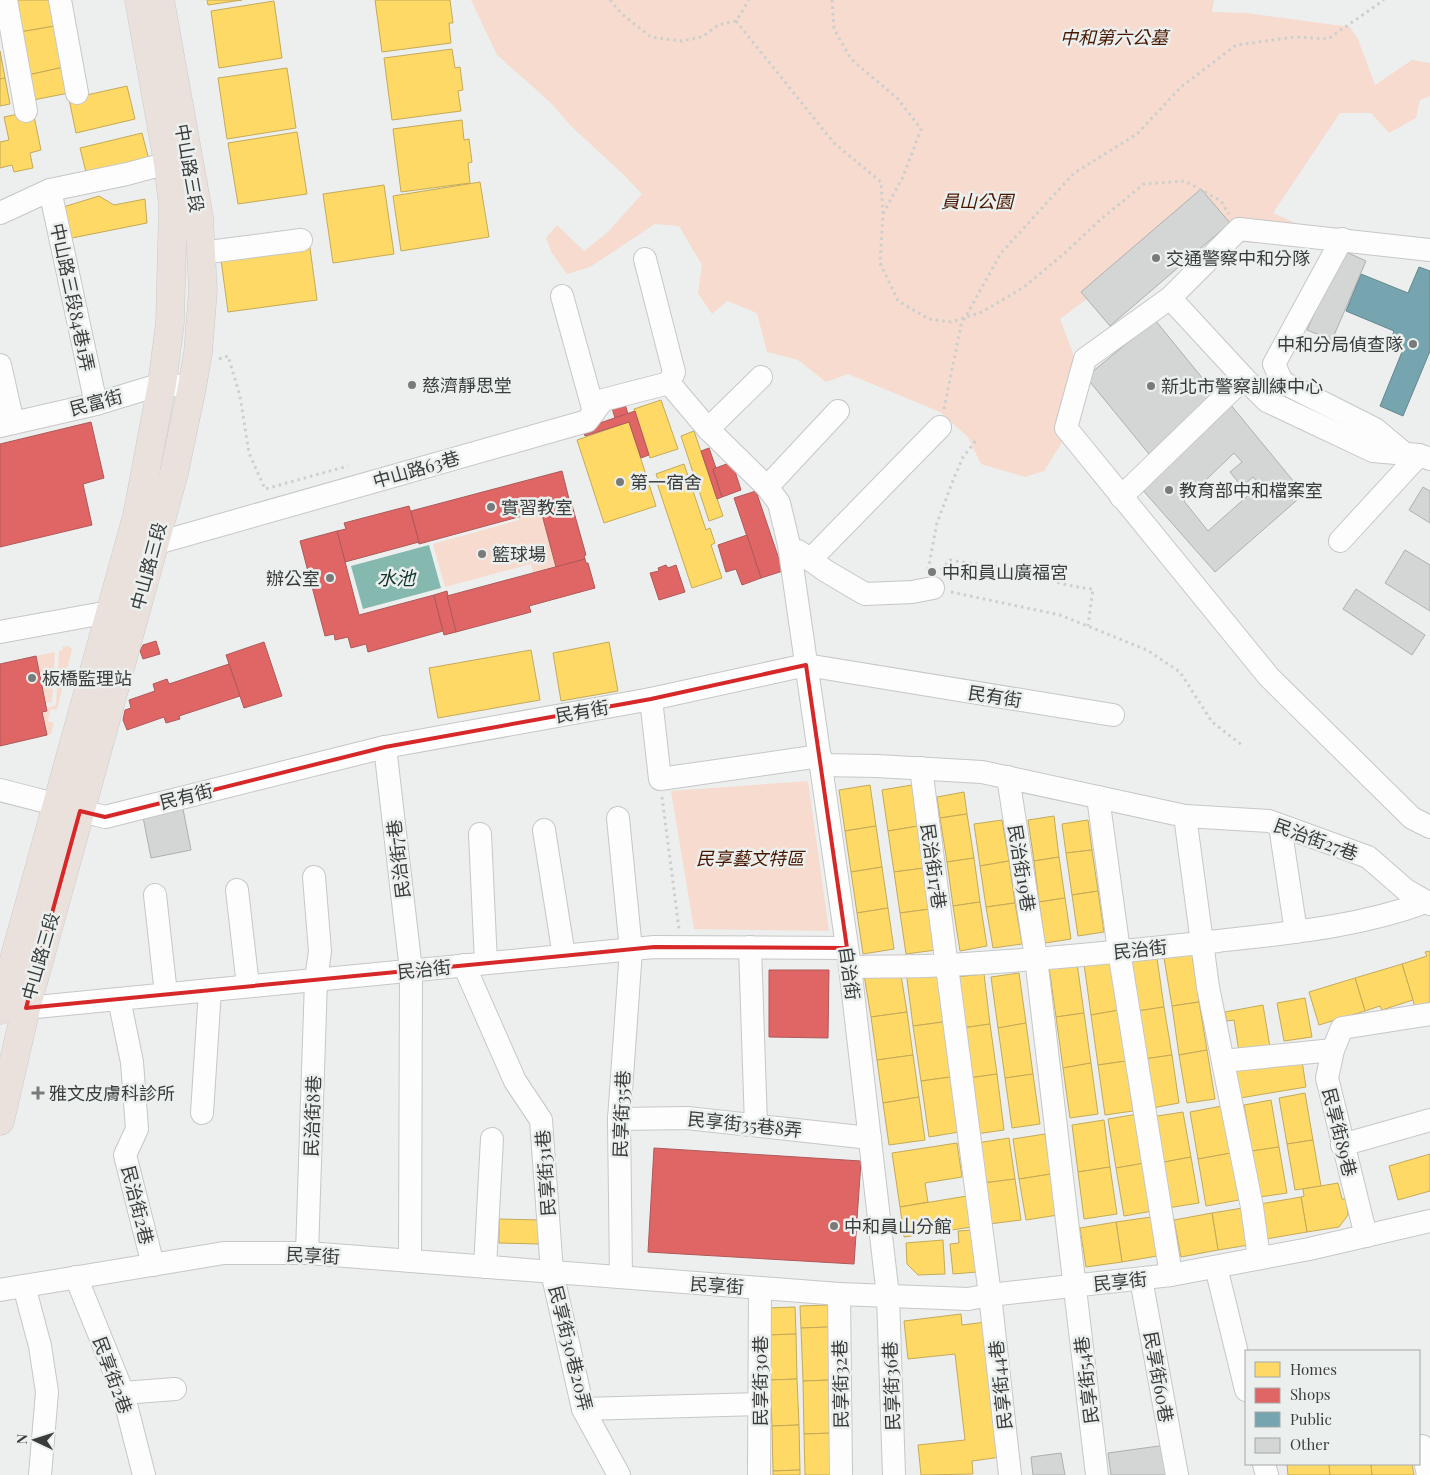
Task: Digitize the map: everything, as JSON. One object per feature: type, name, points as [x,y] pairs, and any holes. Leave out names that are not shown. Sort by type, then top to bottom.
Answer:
[{"type":"main road","name":"中山路三段","points":[[68,807],[110,612],[137,516],[162,384],[170,323],[173,268],[173,206],[168,163],[139,0]]},
{"type":"main road","name":"中山路三段","points":[[0,1121],[9,1007],[68,807],[154,544],[174,473],[194,378],[203,290],[198,217],[160,0]]},
{"type":"street","points":[[6,0],[26,111]]},
{"type":"street","points":[[60,0],[77,93]]},
{"type":"street","points":[[0,213],[50,190],[168,163]]},
{"type":"street","name":"中山路三段84巷1弄","points":[[50,190],[96,404]]},
{"type":"street","points":[[1430,250],[1239,229],[1170,298],[1085,359],[1066,428],[1269,677],[1412,818],[1430,827]]},
{"type":"street","points":[[1342,239],[1274,364],[1282,382],[1375,429],[1418,456]]},
{"type":"street","points":[[200,253],[301,240]]},
{"type":"street","points":[[646,259],[674,372],[669,383]]},
{"type":"street","points":[[562,296],[594,412]]},
{"type":"street","points":[[1170,298],[1267,401],[1373,452],[1418,456]]},
{"type":"street","points":[[0,364],[6,424]]},
{"type":"street","points":[[708,429],[761,376]]},
{"type":"street","name":"民富街","points":[[6,424],[96,404],[162,384],[194,378]]},
{"type":"street","points":[[1121,497],[1244,378]]},
{"type":"street","name":"中山路63巷","points":[[154,544],[587,421],[603,400],[669,383]]},
{"type":"street","name":"自治街","points":[[669,383],[708,429],[767,487],[779,503],[789,545],[849,957],[888,1296]]},
{"type":"street","points":[[767,487],[838,411]]},
{"type":"street","points":[[810,560],[940,427]]},
{"type":"street","points":[[1340,540],[1418,456]]},
{"type":"street","points":[[789,545],[865,594],[912,592],[929,589]]},
{"type":"street","points":[[0,632],[110,612]]},
{"type":"street","name":"民有街","points":[[0,790],[105,817],[385,747],[651,699],[805,658],[1113,715]]},
{"type":"street","points":[[651,699],[660,779]]},
{"type":"street","name":"民治街7巷","points":[[385,747],[411,970],[410,1261]]},
{"type":"street","name":"民治街27巷","points":[[660,779],[820,760],[982,772],[1186,816],[1268,821],[1368,858],[1406,890],[1428,903]]},
{"type":"street","name":"民治街17巷","points":[[921,768],[948,965],[969,1141]]},
{"type":"street","name":"民治街19巷","points":[[1008,778],[1036,958],[1057,1125]]},
{"type":"street","points":[[1098,797],[1119,951],[1171,1275]]},
{"type":"street","points":[[1186,816],[1208,987],[1252,1207],[1259,1258]]},
{"type":"street","name":"民享街35巷","points":[[618,818],[631,950],[619,1119],[621,1277]]},
{"type":"street","points":[[1280,826],[1296,932]]},
{"type":"street","points":[[544,830],[564,956]]},
{"type":"street","points":[[475,964],[480,834]]},
{"type":"street","name":"民治街8巷","points":[[307,1253],[316,980],[320,951],[314,877]]},
{"type":"street","points":[[237,890],[248,986]]},
{"type":"street","points":[[155,895],[166,994]]},
{"type":"street","name":"民治街","points":[[9,1007],[119,999],[654,947],[750,947],[948,965],[1119,951],[1296,932],[1326,928],[1397,913],[1428,903]]},
{"type":"street","points":[[750,947],[756,1125]]},
{"type":"street","name":"民享街31巷","points":[[475,964],[515,1081],[541,1120],[552,1272]]},
{"type":"street","points":[[202,1113],[210,990]]},
{"type":"street","name":"民治街2巷","points":[[119,999],[132,1062],[137,1129],[125,1154],[153,1265]]},
{"type":"street","name":"民享街89巷","points":[[1366,1236],[1327,1078],[1333,1050],[1342,1028],[1430,1014]]},
{"type":"street","points":[[1223,1061],[1333,1050]]},
{"type":"street","name":"民享街35巷8弄","points":[[619,1119],[687,1118],[870,1138]]},
{"type":"street","points":[[1342,1145],[1430,1120]]},
{"type":"street","name":"民享街54巷","points":[[1057,1125],[1097,1475]]},
{"type":"street","points":[[485,1267],[492,1139]]},
{"type":"street","name":"民享街44巷","points":[[969,1141],[990,1295],[1010,1475]]},
{"type":"street","name":"民享街","points":[[0,1290],[224,1253],[307,1253],[839,1294],[968,1299],[1171,1275],[1366,1236],[1430,1221]]},
{"type":"street","points":[[1216,1267],[1245,1386]]},
{"type":"street","name":"民享街30巷20弄","points":[[552,1272],[583,1409],[619,1475]]},
{"type":"street","name":"民享街2巷","points":[[76,1277],[123,1393],[144,1475]]},
{"type":"street","name":"民享街60巷","points":[[1141,1279],[1177,1475]]},
{"type":"street","points":[[24,1286],[40,1346],[47,1392],[40,1475]]},
{"type":"street","name":"民享街30巷","points":[[759,1475],[760,1288]]},
{"type":"street","name":"民享街32巷","points":[[839,1294],[841,1475]]},
{"type":"street","name":"民享街36巷","points":[[888,1296],[894,1475]]},
{"type":"street","points":[[123,1393],[175,1389]]},
{"type":"street","points":[[583,1409],[760,1404]]},
{"type":"street","points":[[1422,1446],[1428,1475]]},
{"type":"path","points":[[606,0],[616,7]]},
{"type":"path","points":[[610,0],[623,15],[651,37],[680,41],[702,37],[718,25],[736,21],[749,0]]},
{"type":"path","points":[[832,0],[834,29],[851,58],[898,99],[921,129],[903,177],[882,214]]},
{"type":"path","points":[[940,427],[960,326],[1001,253],[1074,173],[1137,134],[1181,87],[1236,45],[1295,37],[1328,39],[1384,0]]},
{"type":"path","points":[[736,21],[834,143],[881,182],[880,263],[898,301],[929,320],[952,322],[982,312],[1024,287],[1144,184],[1185,181],[1221,201],[1239,229]]},
{"type":"path","points":[[194,378],[228,356],[240,396],[249,453],[265,489],[350,465]]},
{"type":"path","points":[[929,589],[931,547],[937,523],[963,457],[978,438]]},
{"type":"path","points":[[929,589],[950,560],[1007,568],[1048,581],[1076,587],[1093,588],[1088,626]]},
{"type":"path","points":[[929,589],[1060,615],[1147,650],[1180,672],[1212,722],[1242,745]]},
{"type":"path","points":[[660,779],[681,947]]},
{"type":"highlighted area","points":[[806,665],[847,948],[654,947],[26,1008],[80,811],[105,817],[385,747],[651,699]]},
{"type":"green space","points":[[471,0],[1214,0],[1212,12],[1247,13],[1350,27],[1358,39],[1375,85],[1412,60],[1430,63],[1430,96],[1420,100],[1416,118],[1389,133],[1371,113],[1340,113],[1273,213],[1320,234],[1347,228],[1348,246],[1276,233],[1253,243],[1224,241],[1203,205],[1060,319],[1079,369],[1064,439],[1044,471],[1025,477],[981,464],[968,437],[940,412],[848,374],[826,382],[798,360],[767,352],[757,313],[727,301],[712,314],[698,293],[702,265],[679,226],[655,224],[590,267],[567,274],[552,253],[546,238],[557,225],[584,251],[608,232],[642,194],[572,127],[550,102],[497,55]]},
{"type":"green space","name":"籃球場","points":[[541,511],[556,567],[533,573],[531,564],[445,587],[433,544],[519,520],[519,517]]},
{"type":"green space","points":[[68,646],[72,649],[57,710],[51,709],[48,721],[54,723],[51,734],[47,735],[42,712],[56,705],[59,651],[63,650],[62,647]]},
{"type":"green space","points":[[55,652],[52,702],[46,703],[36,656]]},
{"type":"green space","name":"民享藝文特區","points":[[808,781],[829,931],[694,929],[671,791]]},
{"type":"water","name":"水池","points":[[429,545],[441,588],[363,609],[351,566]]},
{"type":"building: Homes","points":[[13,0],[50,0],[55,26],[20,32]]},
{"type":"building: Homes","points":[[207,0],[242,0],[208,5]]},
{"type":"building: Homes","points":[[375,0],[450,0],[453,23],[449,23],[451,43],[382,52]]},
{"type":"building: Homes","points":[[274,1],[282,58],[219,68],[211,11]]},
{"type":"building: Homes","points":[[55,26],[64,67],[28,75],[20,32]]},
{"type":"building: Homes","points":[[452,49],[455,68],[460,67],[463,90],[458,91],[461,111],[392,120],[384,58]]},
{"type":"building: Homes","points":[[0,51],[5,78],[0,79]]},
{"type":"building: Homes","points":[[64,67],[69,93],[33,100],[28,75]]},
{"type":"building: Homes","points":[[287,68],[296,128],[227,139],[218,78]]},
{"type":"building: Homes","points":[[5,78],[10,104],[0,106],[0,79]]},
{"type":"building: Homes","points":[[127,86],[135,119],[76,133],[69,99]]},
{"type":"building: Homes","points":[[33,111],[41,150],[30,153],[33,168],[14,172],[12,165],[0,168],[0,142],[9,140],[4,117]]},
{"type":"building: Homes","points":[[462,120],[464,140],[469,139],[472,162],[468,163],[470,183],[401,192],[393,129]]},
{"type":"building: Homes","points":[[297,132],[307,194],[238,204],[228,143]]},
{"type":"building: Homes","points":[[142,133],[150,164],[88,180],[80,148]]},
{"type":"building: Homes","points":[[480,182],[489,237],[401,251],[393,196]]},
{"type":"building: Homes","points":[[384,185],[394,254],[333,263],[323,194]]},
{"type":"building: Homes","points":[[99,196],[114,205],[145,199],[147,223],[67,239],[60,208]]},
{"type":"building: Homes","points":[[309,240],[317,300],[228,312],[220,252]]},
{"type":"building: Homes","points":[[661,400],[678,449],[650,458],[634,409]]},
{"type":"building: Homes","name":"第一宿舍","points":[[629,422],[656,506],[604,523],[577,440]]},
{"type":"building: Homes","points":[[694,431],[723,516],[709,521],[681,436]]},
{"type":"building: Homes","points":[[684,464],[706,530],[710,528],[715,543],[711,545],[722,578],[692,588],[657,483],[659,482],[656,474]]},
{"type":"building: Homes","points":[[609,642],[618,691],[561,701],[553,653]]},
{"type":"building: Homes","points":[[531,650],[540,700],[438,718],[429,668]]},
{"type":"building: Homes","points":[[870,785],[876,826],[845,831],[839,790]]},
{"type":"building: Homes","points":[[912,785],[918,826],[888,831],[882,790]]},
{"type":"building: Homes","points":[[964,792],[967,814],[940,818],[937,797]]},
{"type":"building: Homes","points":[[967,814],[974,858],[947,862],[940,818]]},
{"type":"building: Homes","points":[[1054,816],[1059,857],[1034,861],[1028,820]]},
{"type":"building: Homes","points":[[1002,820],[1009,861],[980,866],[974,824]]},
{"type":"building: Homes","points":[[1088,820],[1092,850],[1066,853],[1062,824]]},
{"type":"building: Homes","points":[[876,826],[882,867],[851,872],[845,831]]},
{"type":"building: Homes","points":[[918,826],[924,868],[894,872],[888,831]]},
{"type":"building: Homes","points":[[1092,850],[1098,891],[1072,895],[1066,853]]},
{"type":"building: Homes","points":[[1059,857],[1065,898],[1039,902],[1034,861]]},
{"type":"building: Homes","points":[[974,858],[980,902],[953,906],[947,862]]},
{"type":"building: Homes","points":[[1009,861],[1015,903],[986,907],[980,866]]},
{"type":"building: Homes","points":[[882,867],[888,908],[857,913],[851,872]]},
{"type":"building: Homes","points":[[924,868],[930,909],[900,913],[894,872]]},
{"type":"building: Homes","points":[[1098,891],[1104,932],[1078,936],[1072,895]]},
{"type":"building: Homes","points":[[1065,898],[1071,939],[1045,943],[1039,902]]},
{"type":"building: Homes","points":[[980,902],[987,946],[960,951],[953,906]]},
{"type":"building: Homes","points":[[1015,903],[1022,944],[993,948],[986,907]]},
{"type":"building: Homes","points":[[888,908],[894,949],[863,954],[857,913]]},
{"type":"building: Homes","points":[[930,909],[936,950],[906,954],[900,913]]},
{"type":"building: Homes","points":[[1430,951],[1430,1002],[1415,1007],[1402,964],[1427,956],[1425,952]]},
{"type":"building: Homes","points":[[1192,954],[1199,1002],[1172,1006],[1164,958]]},
{"type":"building: Homes","points":[[1157,958],[1164,1007],[1137,1011],[1129,962]]},
{"type":"building: Homes","points":[[1112,960],[1119,1010],[1091,1015],[1084,964]]},
{"type":"building: Homes","points":[[1077,963],[1084,1013],[1056,1017],[1049,967]]},
{"type":"building: Homes","points":[[1402,964],[1413,1000],[1382,1010],[1380,1006],[1365,1011],[1355,978]]},
{"type":"building: Homes","points":[[936,966],[943,1022],[913,1026],[906,971]]},
{"type":"building: Homes","points":[[900,969],[907,1012],[871,1017],[864,975]]},
{"type":"building: Homes","points":[[1019,973],[1026,1023],[998,1028],[991,977]]},
{"type":"building: Homes","points":[[984,974],[990,1024],[962,1028],[956,977]]},
{"type":"building: Homes","points":[[1355,978],[1365,1011],[1319,1025],[1309,992]]},
{"type":"building: Homes","points":[[1305,998],[1312,1037],[1284,1041],[1277,1003]]},
{"type":"building: Homes","points":[[1199,1002],[1207,1050],[1179,1055],[1172,1006]]},
{"type":"building: Homes","points":[[1263,1005],[1270,1047],[1239,1052],[1234,1020],[1227,1021],[1225,1012]]},
{"type":"building: Homes","points":[[1164,1007],[1172,1055],[1144,1059],[1137,1011]]},
{"type":"building: Homes","points":[[1119,1010],[1126,1061],[1098,1065],[1091,1015]]},
{"type":"building: Homes","points":[[907,1012],[913,1055],[877,1060],[871,1017]]},
{"type":"building: Homes","points":[[1084,1013],[1091,1063],[1063,1068],[1056,1017]]},
{"type":"building: Homes","points":[[943,1022],[951,1077],[921,1081],[913,1026]]},
{"type":"building: Homes","points":[[1026,1023],[1033,1074],[1005,1078],[998,1028]]},
{"type":"building: Homes","points":[[990,1024],[997,1074],[969,1078],[962,1028]]},
{"type":"building: Homes","points":[[1207,1050],[1215,1099],[1187,1103],[1179,1055]]},
{"type":"building: Homes","points":[[913,1055],[919,1097],[883,1103],[877,1060]]},
{"type":"building: Homes","points":[[1172,1055],[1179,1103],[1152,1108],[1144,1059]]},
{"type":"building: Homes","points":[[1126,1061],[1133,1111],[1105,1115],[1098,1065]]},
{"type":"building: Homes","points":[[1302,1061],[1306,1087],[1240,1098],[1235,1071]]},
{"type":"building: Homes","points":[[1091,1063],[1098,1114],[1070,1118],[1063,1068]]},
{"type":"building: Homes","points":[[997,1074],[1004,1130],[976,1134],[969,1078]]},
{"type":"building: Homes","points":[[1033,1074],[1040,1124],[1012,1128],[1005,1078]]},
{"type":"building: Homes","points":[[951,1077],[959,1132],[929,1137],[921,1081]]},
{"type":"building: Homes","points":[[1305,1093],[1313,1140],[1287,1144],[1279,1098]]},
{"type":"building: Homes","points":[[919,1097],[925,1140],[889,1145],[883,1103]]},
{"type":"building: Homes","points":[[1271,1100],[1279,1147],[1252,1151],[1244,1105]]},
{"type":"building: Homes","points":[[1222,1106],[1231,1153],[1198,1159],[1190,1112]]},
{"type":"building: Homes","points":[[1183,1112],[1191,1157],[1159,1163],[1151,1117]]},
{"type":"building: Homes","points":[[1138,1114],[1145,1163],[1116,1168],[1108,1119]]},
{"type":"building: Homes","points":[[1104,1120],[1110,1167],[1078,1172],[1072,1125]]},
{"type":"building: Homes","points":[[1045,1134],[1051,1174],[1019,1179],[1013,1139]]},
{"type":"building: Homes","points":[[1009,1138],[1015,1179],[983,1183],[977,1143]]},
{"type":"building: Homes","points":[[1313,1140],[1321,1186],[1295,1190],[1287,1144]]},
{"type":"building: Homes","points":[[957,1143],[962,1177],[925,1183],[928,1202],[900,1207],[892,1153]]},
{"type":"building: Homes","points":[[1279,1147],[1287,1193],[1260,1197],[1252,1151]]},
{"type":"building: Homes","points":[[1231,1153],[1239,1200],[1206,1206],[1198,1159]]},
{"type":"building: Homes","points":[[1430,1154],[1430,1191],[1398,1200],[1389,1166]]},
{"type":"building: Homes","points":[[1191,1157],[1199,1203],[1167,1208],[1159,1163]]},
{"type":"building: Homes","points":[[1145,1163],[1153,1211],[1124,1216],[1116,1168]]},
{"type":"building: Homes","points":[[1110,1167],[1117,1214],[1084,1219],[1078,1172]]},
{"type":"building: Homes","points":[[1051,1174],[1058,1215],[1026,1220],[1019,1179]]},
{"type":"building: Homes","points":[[1015,1179],[1021,1220],[989,1224],[983,1183]]},
{"type":"building: Homes","points":[[1338,1183],[1342,1199],[1346,1199],[1348,1215],[1339,1227],[1307,1232],[1301,1197],[1304,1196],[1303,1189]]},
{"type":"building: Homes","points":[[967,1196],[972,1227],[904,1237],[900,1207]]},
{"type":"building: Homes","points":[[1301,1197],[1307,1232],[1266,1239],[1260,1204]]},
{"type":"building: Homes","points":[[1249,1207],[1255,1244],[1218,1250],[1212,1213]]},
{"type":"building: Homes","points":[[1212,1213],[1218,1250],[1181,1257],[1174,1220]]},
{"type":"building: Homes","points":[[1151,1217],[1157,1256],[1122,1262],[1116,1222]]},
{"type":"building: Homes","points":[[499,1219],[540,1220],[539,1244],[499,1243]]},
{"type":"building: Homes","points":[[1116,1222],[1122,1262],[1086,1267],[1080,1228]]},
{"type":"building: Homes","points":[[973,1230],[977,1272],[953,1274],[950,1244],[959,1243],[958,1231]]},
{"type":"building: Homes","points":[[943,1240],[945,1274],[918,1275],[907,1264],[906,1243]]},
{"type":"building: Homes","points":[[828,1305],[829,1327],[801,1328],[800,1306]]},
{"type":"building: Homes","points":[[795,1307],[796,1334],[769,1335],[768,1308]]},
{"type":"building: Homes","points":[[961,1314],[962,1325],[986,1322],[1001,1457],[972,1461],[973,1474],[921,1475],[918,1445],[965,1440],[955,1354],[908,1359],[904,1321]]},
{"type":"building: Homes","points":[[829,1327],[831,1380],[803,1381],[801,1328]]},
{"type":"building: Homes","points":[[796,1334],[797,1379],[770,1380],[769,1335]]},
{"type":"building: Homes","points":[[797,1379],[799,1425],[772,1426],[770,1380]]},
{"type":"building: Homes","points":[[831,1380],[832,1433],[804,1434],[803,1381]]},
{"type":"building: Homes","points":[[799,1425],[800,1470],[773,1471],[772,1426]]},
{"type":"building: Homes","points":[[832,1433],[833,1475],[805,1475],[804,1434]]},
{"type":"building: Homes","points":[[1287,1465],[1329,1465],[1330,1475],[1288,1475]]},
{"type":"building: Homes","points":[[1329,1465],[1371,1465],[1372,1475],[1330,1475]]},
{"type":"building: Homes","points":[[1371,1465],[1412,1465],[1414,1475],[1372,1475]]},
{"type":"building: Homes","points":[[800,1470],[800,1475],[773,1475],[773,1471]]},
{"type":"building: Shops","points":[[625,404],[628,414],[615,418],[612,408]]},
{"type":"building: Shops","points":[[635,411],[649,455],[641,458],[629,422],[585,436],[583,431],[594,425]]},
{"type":"building: Shops","points":[[91,422],[104,478],[83,484],[92,525],[0,547],[0,444]]},
{"type":"building: Shops","points":[[709,448],[716,468],[713,469],[722,497],[717,499],[701,451]]},
{"type":"building: Shops","points":[[732,462],[741,490],[722,497],[713,469]]},
{"type":"building: Shops","name":"實習教室","points":[[562,471],[570,503],[419,544],[411,511]]},
{"type":"building: Shops","points":[[756,491],[783,571],[761,578],[734,498]]},
{"type":"building: Shops","points":[[570,503],[586,555],[584,556],[585,559],[556,567],[541,511]]},
{"type":"building: Shops","points":[[409,506],[419,542],[345,562],[337,531],[346,529],[344,523]]},
{"type":"building: Shops","name":"辦公室","points":[[337,531],[359,615],[434,595],[443,631],[368,652],[366,644],[351,648],[348,637],[335,640],[334,634],[325,636],[300,541]]},
{"type":"building: Shops","points":[[747,535],[761,578],[742,585],[736,569],[726,572],[718,545]]},
{"type":"building: Shops","name":"實習教室","points":[[585,559],[586,563],[588,563],[595,588],[529,606],[531,612],[456,632],[447,596]]},
{"type":"building: Shops","points":[[666,565],[668,568],[676,565],[685,592],[659,600],[650,573],[659,571],[658,568]]},
{"type":"building: Shops","points":[[447,591],[456,632],[444,635],[434,595]]},
{"type":"building: Shops","points":[[156,641],[160,654],[143,659],[140,651],[143,645]]},
{"type":"building: Shops","points":[[264,642],[282,696],[244,708],[226,655]]},
{"type":"building: Shops","points":[[36,656],[47,711],[42,712],[47,735],[0,746],[0,664]]},
{"type":"building: Shops","points":[[229,664],[240,696],[179,716],[180,719],[166,723],[164,717],[127,730],[123,720],[125,710],[131,708],[129,700],[155,691],[153,684],[167,679],[169,684]]},
{"type":"building: Shops","points":[[769,970],[829,970],[828,1038],[769,1037]]},
{"type":"building: Shops","points":[[654,1148],[861,1161],[854,1264],[648,1252]]},
{"type":"building: Public","name":"中和分局偵查隊","points":[[1419,267],[1430,271],[1430,351],[1403,416],[1380,406],[1404,347],[1390,341],[1394,331],[1346,311],[1361,274],[1408,293]]},
{"type":"building: Other","name":"交通警察中和分隊","points":[[1201,189],[1230,223],[1110,326],[1081,292]]},
{"type":"building: Other","points":[[1342,250],[1366,261],[1332,340],[1307,330]]},
{"type":"building: Other","name":"新北市警察訓練中心","points":[[1155,320],[1217,396],[1149,454],[1086,377]]},
{"type":"building: Other","name":"教育部中和檔案室","points":[[1230,404],[1304,494],[1215,572],[1140,487]],"holes":[[[1234,453],[1242,462],[1230,472],[1242,487],[1253,477],[1260,485],[1208,531],[1184,501]]]},
{"type":"building: Other","points":[[1423,487],[1430,491],[1430,523],[1409,510]]},
{"type":"building: Other","points":[[1405,550],[1430,565],[1430,611],[1385,583]]},
{"type":"building: Other","points":[[1356,589],[1425,635],[1412,655],[1343,609]]},
{"type":"building: Other","points":[[183,809],[191,850],[151,858],[143,817]]},
{"type":"building: Other","points":[[1166,1445],[1170,1475],[1111,1475],[1108,1453]]},
{"type":"building: Other","points":[[1061,1453],[1065,1475],[1033,1475],[1031,1457]]},
{"type":"place","name":"交通警察中和分隊","points":[[1156,258]]},
{"type":"place","name":"中和分局偵查隊","points":[[1413,344]]},
{"type":"place","name":"慈濟靜思堂","points":[[412,385]]},
{"type":"place","name":"新北市警察訓練中心","points":[[1151,386]]},
{"type":"place","name":"第一宿舍","points":[[620,482]]},
{"type":"place","name":"教育部中和檔案室","points":[[1169,490]]},
{"type":"place","name":"實習教室","points":[[491,507]]},
{"type":"place","name":"籃球場","points":[[482,554]]},
{"type":"place","name":"中和員山廣福宮","points":[[932,572]]},
{"type":"place","name":"辦公室","points":[[330,578]]},
{"type":"place","name":"板橋監理站","points":[[32,678]]},
{"type":"place","name":"雅文皮膚科診所","points":[[38,1093]]},
{"type":"place","name":"中和員山分館","points":[[834,1226]]},
{"type":"park label","name":"中和第六公墓","points":[[1114,37]]},
{"type":"park label","name":"員山公園","points":[[977,201]]}]
